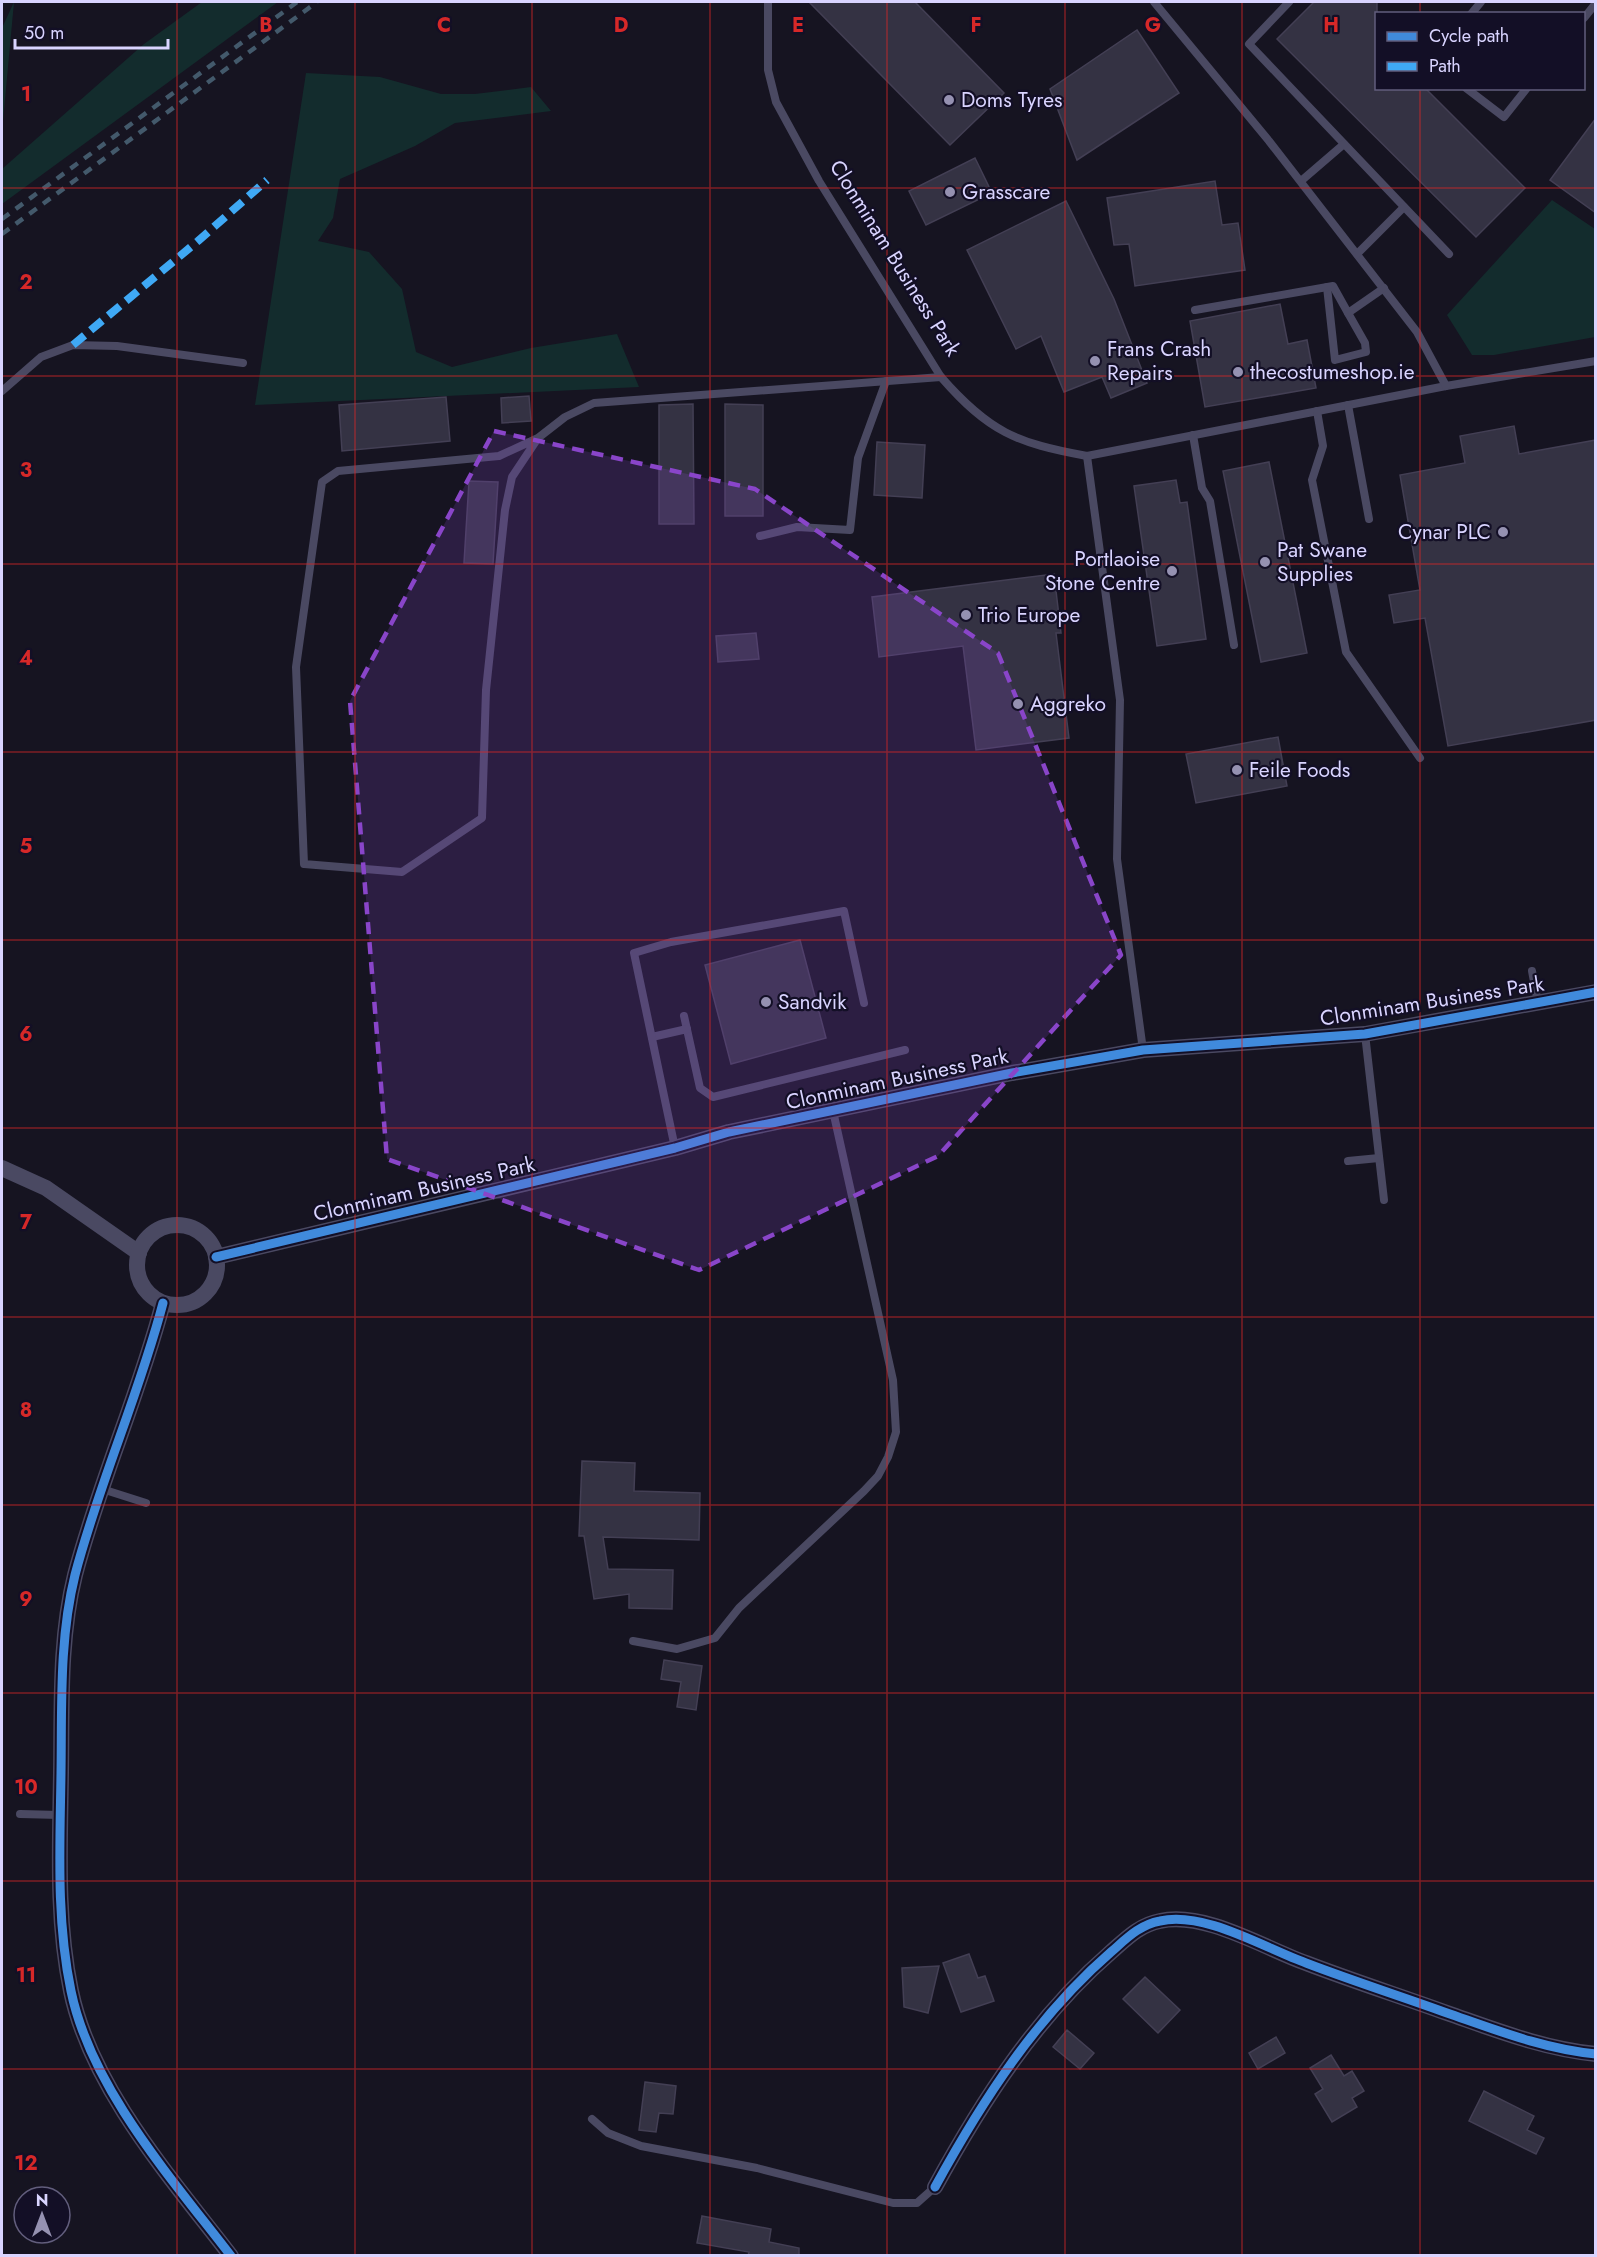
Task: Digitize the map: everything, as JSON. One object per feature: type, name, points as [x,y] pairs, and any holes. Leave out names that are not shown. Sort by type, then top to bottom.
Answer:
[{"type":"street","name":"Clonminam Business Park","points":[[216,1257],[675,1148],[729,1132],[1012,1073],[1143,1050],[1365,1034],[1596,992]]},
{"type":"street","points":[[2,1168],[46,1188],[139,1253]]},
{"type":"street","points":[[179,1225],[203,1235],[211,1244],[216,1257],[217,1269],[208,1291],[187,1304],[163,1303],[152,1297],[139,1277],[139,1253],[154,1233],[166,1227],[179,1225]]},
{"type":"street","points":[[163,1303],[153,1343],[75,1576],[68,1615],[63,1689],[60,1913],[71,1995],[87,2039],[109,2086],[147,2144],[231,2256]]},
{"type":"street","points":[[935,2187],[989,2096],[1050,2013],[1091,1970],[1139,1928],[1160,1921],[1180,1920],[1214,1926],[1304,1963],[1511,2035],[1573,2052],[1596,2054]]},
{"type":"lane","name":"Clonminam Business Park","points":[[768,2],[768,70],[776,102],[819,181],[941,376],[964,404],[1005,434],[1047,448],[1087,456],[1446,386],[1596,361]]},
{"type":"lane","points":[[1154,2],[1178,28],[1384,288],[1417,332],[1446,386]]},
{"type":"lane","points":[[1289,2],[1249,44],[1449,254]]},
{"type":"lane","points":[[1585,17],[1596,3]]},
{"type":"lane","points":[[1469,90],[1504,117],[1525,90]]},
{"type":"lane","points":[[1300,181],[1344,144]]},
{"type":"lane","points":[[1357,254],[1404,207]]},
{"type":"lane","points":[[1195,310],[1327,287],[1333,286],[1365,343],[1366,352],[1335,360],[1327,287]]},
{"type":"lane","points":[[1348,313],[1384,288]]},
{"type":"lane","points":[[2,391],[41,357],[73,345],[117,346],[243,363]]},
{"type":"lane","points":[[538,438],[512,477],[505,510],[486,690],[482,818],[402,872],[304,864],[296,667],[322,482],[338,471],[499,456],[538,438],[565,417],[594,403],[941,376]]},
{"type":"lane","points":[[760,536],[797,527],[850,530],[858,458],[886,381]]},
{"type":"lane","points":[[1348,405],[1370,519]]},
{"type":"lane","points":[[1317,411],[1323,446],[1312,480],[1346,652],[1420,758]]},
{"type":"lane","points":[[1193,435],[1202,488],[1210,501],[1234,645]]},
{"type":"lane","points":[[1087,456],[1120,700],[1117,859],[1143,1050]]},
{"type":"lane","points":[[675,1148],[634,953],[671,942],[844,911],[864,1003]]},
{"type":"lane","points":[[1532,971],[1538,1004]]},
{"type":"lane","points":[[684,1016],[700,1088],[713,1097],[905,1050]]},
{"type":"lane","points":[[652,1037],[687,1029]]},
{"type":"lane","points":[[1365,1034],[1384,1200]]},
{"type":"lane","points":[[633,1641],[676,1649],[715,1638],[739,1608],[864,1491],[878,1476],[888,1457],[896,1432],[893,1380],[833,1111]]},
{"type":"lane","points":[[1348,1161],[1379,1158]]},
{"type":"lane","points":[[102,1490],[146,1503]]},
{"type":"lane","points":[[20,1814],[60,1815]]},
{"type":"lane","points":[[592,2120],[608,2133],[641,2146],[757,2168],[893,2203],[917,2203],[935,2187]]},
{"type":"highlighted area","points":[[494,431],[755,489],[998,653],[1121,955],[938,1156],[699,1270],[387,1159],[350,701]]},
{"type":"green space","points":[[14,2],[2,132],[2,28]]},
{"type":"green space","points":[[202,2],[278,2],[2,204],[2,169],[144,44]]},
{"type":"green space","points":[[306,73],[380,77],[441,94],[475,94],[531,87],[551,111],[455,123],[415,146],[340,179],[333,218],[318,241],[369,252],[402,289],[416,352],[452,367],[531,348],[617,334],[639,387],[255,405]]},
{"type":"green space","points":[[1552,200],[1595,229],[1595,337],[1494,355],[1472,355],[1447,315]]},
{"type":"building","points":[[809,2],[915,2],[1004,93],[950,145]]},
{"type":"building","points":[[1314,2],[1377,2],[1375,90],[1427,90],[1525,188],[1476,237],[1277,39]]},
{"type":"building","points":[[1137,30],[1179,93],[1077,160],[1050,89]]},
{"type":"building","points":[[1596,118],[1596,213],[1550,180]]},
{"type":"building","name":"Grasscare","points":[[975,158],[992,193],[926,225],[909,191]]},
{"type":"building","points":[[1215,181],[1222,225],[1238,223],[1245,270],[1135,286],[1129,244],[1114,245],[1107,198]]},
{"type":"building","points":[[1066,201],[1114,299],[1147,383],[1111,398],[1102,377],[1064,392],[1041,336],[1016,349],[967,250]]},
{"type":"building","points":[[1280,304],[1288,344],[1307,340],[1316,388],[1205,407],[1190,321]]},
{"type":"building","points":[[529,396],[531,421],[502,423],[501,398]]},
{"type":"building","points":[[446,397],[450,441],[342,451],[339,405]]},
{"type":"building","points":[[693,404],[694,524],[659,524],[659,405]]},
{"type":"building","points":[[725,404],[763,405],[763,516],[725,516]]},
{"type":"building","name":"Cynar PLC","points":[[1514,426],[1519,454],[1596,440],[1596,720],[1448,746],[1425,618],[1394,623],[1389,595],[1420,590],[1400,475],[1465,463],[1460,436]]},
{"type":"building","points":[[877,442],[925,445],[922,498],[874,495]]},
{"type":"building","name":"Pat Swane Supplies","points":[[1269,462],[1307,653],[1261,662],[1223,471]]},
{"type":"building","name":"Portlaoise Stone Centre","points":[[1176,480],[1180,503],[1187,502],[1206,639],[1157,646],[1134,486]]},
{"type":"building","points":[[469,481],[498,482],[493,564],[464,563]]},
{"type":"building","points":[[1054,574],[1061,633],[1056,633],[1069,738],[976,750],[963,646],[879,657],[872,597]]},
{"type":"building","points":[[756,633],[759,659],[718,662],[716,636]]},
{"type":"building","name":"Feile Foods","points":[[1278,737],[1287,786],[1196,803],[1186,754]]},
{"type":"building","name":"Sandvik","points":[[800,940],[826,1038],[731,1064],[705,965]]},
{"type":"building","points":[[582,1461],[635,1463],[634,1491],[700,1493],[699,1540],[603,1537],[608,1569],[673,1570],[672,1609],[629,1608],[629,1594],[594,1599],[584,1536],[579,1536]]},
{"type":"building","points":[[664,1660],[702,1666],[696,1710],[677,1707],[681,1682],[661,1679]]},
{"type":"building","points":[[969,1954],[978,1978],[985,1976],[994,2001],[961,2012],[943,1963]]},
{"type":"building","points":[[939,1966],[928,2013],[904,2007],[902,1968]]},
{"type":"building","points":[[1145,1977],[1180,2010],[1158,2033],[1123,1999]]},
{"type":"building","points":[[1067,2030],[1094,2053],[1080,2069],[1053,2047]]},
{"type":"building","points":[[1276,2037],[1285,2053],[1258,2069],[1249,2053]]},
{"type":"building","points":[[1331,2055],[1344,2076],[1352,2071],[1364,2091],[1352,2098],[1357,2107],[1332,2122],[1315,2094],[1323,2089],[1310,2068]]},
{"type":"building","points":[[645,2082],[676,2086],[673,2114],[659,2113],[656,2132],[639,2130]]},
{"type":"building","points":[[1484,2091],[1534,2116],[1527,2130],[1544,2138],[1536,2154],[1469,2121]]},
{"type":"building","points":[[702,2216],[771,2229],[769,2242],[799,2248],[799,2256],[748,2256],[749,2252],[697,2243]]},
{"type":"railway","points":[[2,219],[297,2]]},
{"type":"railway","points":[[2,234],[317,2]]},
{"type":"marked path","points":[[73,345],[267,180]]},
{"type":"cycle path","points":[[216,1257],[675,1148],[729,1132],[1012,1073],[1143,1050],[1365,1034],[1596,992]]},
{"type":"cycle path","points":[[163,1303],[85,1541],[70,1599],[66,1624],[62,1699],[61,1910],[71,1991],[81,2027],[96,2062],[136,2131],[231,2256]]},
{"type":"cycle path","points":[[935,2187],[992,2092],[1058,2004],[1084,1977],[1139,1929],[1160,1921],[1177,1919],[1215,1926],[1324,1970],[1502,2032],[1558,2048],[1596,2054]]},
{"type":"place","name":"Doms Tyres","points":[[949,100]]},
{"type":"place","name":"Grasscare","points":[[950,192]]},
{"type":"place","name":"Frans Crash Repairs","points":[[1095,361]]},
{"type":"place","name":"thecostumeshop.ie","points":[[1238,372]]},
{"type":"place","name":"Cynar PLC","points":[[1503,532]]},
{"type":"place","name":"Pat Swane Supplies","points":[[1265,562]]},
{"type":"place","name":"Portlaoise Stone Centre","points":[[1172,571]]},
{"type":"place","name":"Trio Europe","points":[[966,615]]},
{"type":"place","name":"Aggreko","points":[[1018,704]]},
{"type":"place","name":"Feile Foods","points":[[1237,770]]},
{"type":"place","name":"Sandvik","points":[[766,1002]]}]
